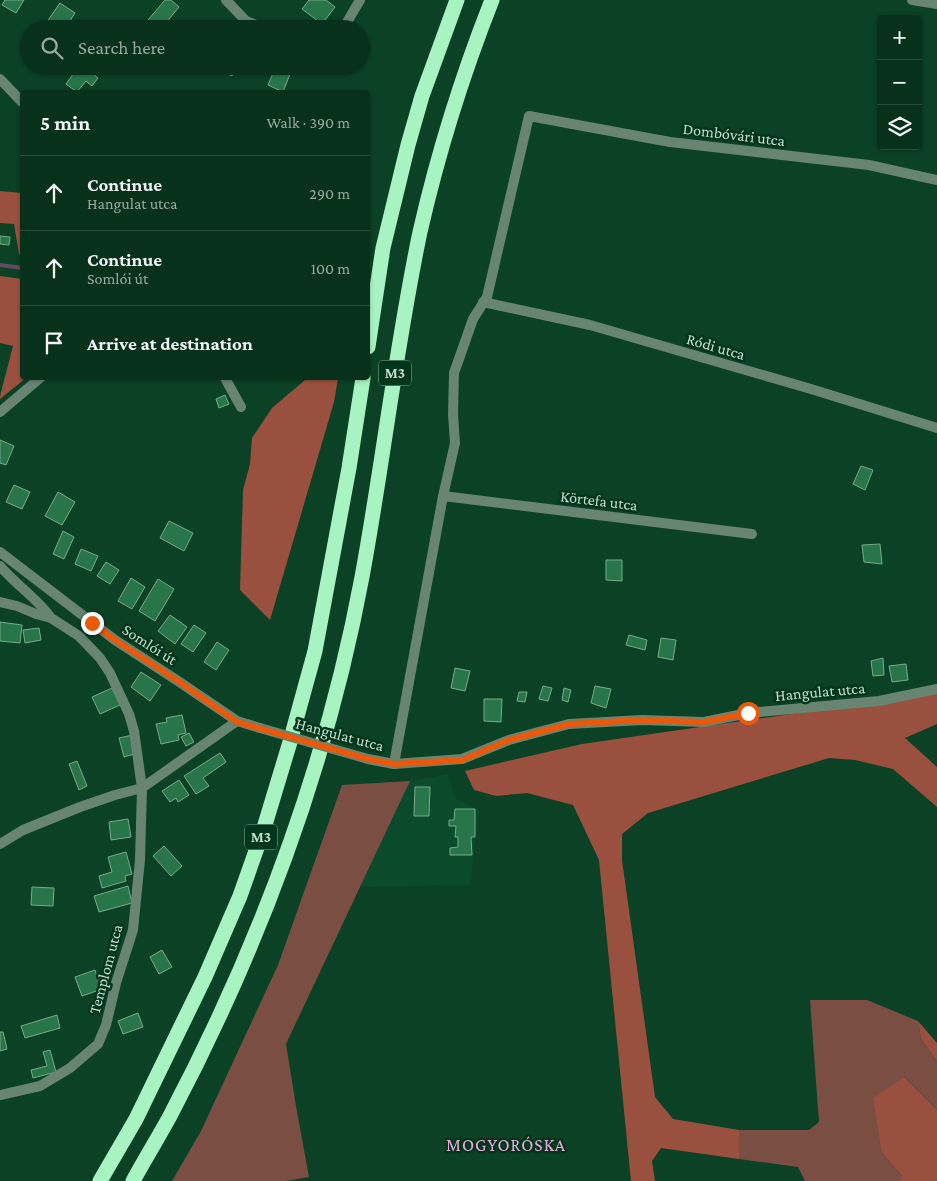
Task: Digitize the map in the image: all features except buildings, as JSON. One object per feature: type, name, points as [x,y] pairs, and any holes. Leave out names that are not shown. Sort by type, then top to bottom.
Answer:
[{"type":"highway","name":"M3","points":[[370,334],[383,248],[408,145],[422,96],[457,0]]},
{"type":"highway","name":"M3","points":[[133,1181],[169,1116],[230,994],[290,842],[320,751],[342,667],[362,578],[405,312],[420,233],[440,150],[477,37],[492,0]]},
{"type":"highway","name":"M3","points":[[100,1181],[136,1119],[205,977],[240,896],[264,828],[315,651],[349,468],[363,380]]},
{"type":"street","points":[[226,0],[245,20]]},
{"type":"street","points":[[348,20],[360,0]]},
{"type":"street","points":[[912,0],[937,4]]},
{"type":"street","points":[[0,79],[20,100]]},
{"type":"street","name":"Dombóvári utca","points":[[483,302],[487,297],[529,116],[670,142],[868,165],[937,180]]},
{"type":"street","points":[[394,764],[443,496],[455,443],[453,414],[454,373],[473,319],[483,302]]},
{"type":"street","name":"Ródi utca","points":[[483,302],[590,326],[811,389],[937,428]]},
{"type":"street","points":[[0,412],[38,380]]},
{"type":"street","points":[[226,380],[242,407]]},
{"type":"street","name":"Körtefa utca","points":[[443,496],[752,534]]},
{"type":"street","name":"Somlói út","points":[[0,552],[115,640],[237,722]]},
{"type":"street","points":[[0,566],[13,581],[46,610],[51,618]]},
{"type":"street","points":[[0,602],[51,618]]},
{"type":"street","name":"Templom utca","points":[[0,1095],[40,1086],[70,1068],[98,1044],[106,1025],[116,983],[133,930],[140,860],[142,788],[134,730],[118,689],[100,658],[79,636],[51,618]]},
{"type":"street","name":"Hangulat utca","points":[[237,722],[368,759],[394,764],[462,760],[509,740],[569,724],[642,720],[704,722],[748,713],[879,701],[937,689]]},
{"type":"street","points":[[0,844],[23,830],[80,807],[115,794],[142,788],[237,722]]},
{"type":"shaded area","points":[[0,191],[20,193],[20,255],[14,224],[0,223]]},
{"type":"shaded area","points":[[0,276],[20,279],[20,380],[24,380],[0,399],[13,346],[0,343]]},
{"type":"shaded area","points":[[305,380],[338,380],[334,402],[270,620],[240,590],[243,490],[250,464],[252,438],[272,408]]},
{"type":"shaded area","points":[[937,693],[937,724],[905,738],[937,767],[937,807],[893,769],[855,760],[829,758],[648,813],[622,834],[622,860],[655,1097],[673,1119],[739,1130],[739,1159],[661,1148],[652,1161],[655,1181],[631,1181],[599,860],[573,805],[527,793],[496,796],[474,790],[465,771],[582,744]]},
{"type":"shaded area","points":[[448,774],[455,798],[479,810],[470,885],[360,887],[410,781]]},
{"type":"shaded area","points":[[410,781],[286,1044],[309,1177],[286,1181],[172,1181],[201,1131],[278,965],[342,785]]},
{"type":"shaded area","points":[[810,1000],[867,1000],[918,1021],[921,1039],[937,1061],[937,1110],[904,1077],[882,1153],[902,1176],[898,1181],[805,1181],[798,1167],[739,1159],[739,1130],[809,1130],[819,1122]]},
{"type":"shaded area","points":[[918,1021],[937,1043],[937,1061],[921,1039]]},
{"type":"shaded area","points":[[904,1077],[937,1110],[937,1181],[898,1181],[902,1176],[882,1153],[873,1098]]},
{"type":"waterway","points":[[0,265],[20,268]]},
{"type":"district","name":"MOGYORÓSKA","points":[[506,1145]]},
{"type":"route","points":[[92,623],[237,722],[368,759],[394,764],[462,760],[509,740],[569,724],[642,720],[704,722],[748,713]]}]
